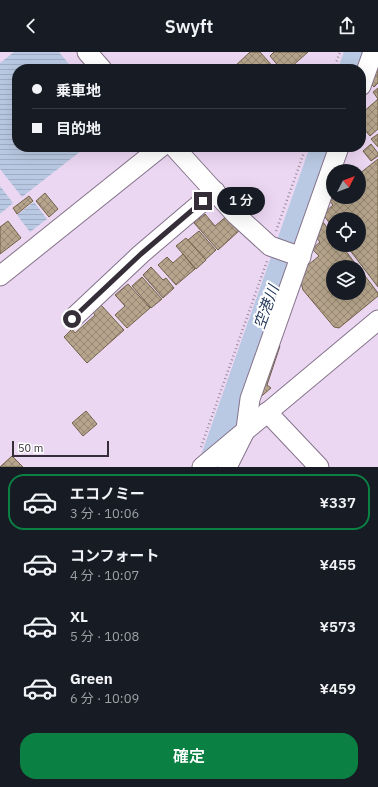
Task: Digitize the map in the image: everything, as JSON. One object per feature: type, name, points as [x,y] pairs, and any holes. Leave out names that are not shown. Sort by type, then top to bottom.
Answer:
[{"type":"street","points":[[87,52],[98,64]]},
{"type":"street","points":[[366,72],[373,52]]},
{"type":"street","points":[[0,276],[155,152]]},
{"type":"street","points":[[179,152],[236,215],[273,248],[298,256]]},
{"type":"street","points":[[228,467],[242,433],[250,399],[298,256],[337,152]]},
{"type":"street","points":[[72,319],[103,294],[151,251],[214,191]]},
{"type":"street","points":[[201,460],[242,433],[378,320]]},
{"type":"street","points":[[267,412],[319,467]]},
{"type":"path","points":[[336,64],[340,52]]},
{"type":"path","points":[[201,460],[304,152]]},
{"type":"water","points":[[14,52],[59,52],[69,64],[12,64],[12,152],[80,152],[22,197],[0,169],[0,63]]},
{"type":"water","points":[[0,186],[13,203],[0,214]]},
{"type":"water","points":[[34,202],[47,219],[30,232],[17,215]]},
{"type":"building","points":[[250,52],[260,52],[271,64],[237,64]]},
{"type":"building","points":[[274,52],[308,52],[295,64],[277,64],[270,56]]},
{"type":"building","points":[[378,67],[378,83],[374,87],[369,81],[371,73]]},
{"type":"building","points":[[378,88],[378,99],[373,92]]},
{"type":"building","points":[[378,99],[378,129],[370,136],[366,132],[366,110]]},
{"type":"building","points":[[378,134],[378,147],[371,139]]},
{"type":"building","points":[[371,144],[378,153],[378,156],[371,161],[364,152],[366,152],[366,148]]},
{"type":"building","points":[[378,159],[378,287],[366,271],[366,260],[357,260],[351,252],[366,252],[366,212],[326,212],[326,218],[323,214],[333,205],[332,204],[366,204],[366,168]]},
{"type":"building","points":[[45,193],[58,209],[49,217],[36,201]]},
{"type":"building","points":[[29,196],[33,201],[17,214],[13,208]]},
{"type":"building","points":[[205,214],[215,226],[228,215],[240,230],[218,250],[194,223]]},
{"type":"building","points":[[8,221],[21,238],[0,254],[0,227]]},
{"type":"building","points":[[322,221],[326,226],[326,252],[346,252],[353,260],[326,260],[326,300],[366,300],[366,277],[378,293],[378,296],[339,328],[334,327],[303,290],[300,279],[302,270],[319,256],[312,249],[320,242],[315,236]]},
{"type":"building","points":[[199,231],[216,250],[205,260],[188,240]]},
{"type":"building","points":[[186,238],[206,260],[196,269],[176,246]]},
{"type":"building","points":[[183,254],[195,269],[176,285],[158,265],[167,257],[173,263]]},
{"type":"building","points":[[151,267],[163,280],[166,278],[174,288],[163,298],[143,275]]},
{"type":"building","points":[[142,277],[162,299],[151,308],[132,286]]},
{"type":"building","points":[[128,284],[150,308],[127,328],[115,315],[125,306],[115,295]]},
{"type":"building","points":[[101,305],[124,330],[87,363],[64,337],[72,329],[75,333],[95,315],[93,312]]},
{"type":"building","points":[[275,345],[280,346],[267,385],[271,388],[257,400]]},
{"type":"building","points":[[86,411],[97,424],[83,436],[72,423]]},
{"type":"building","points":[[12,456],[23,467],[0,467]]},
{"type":"waterway","name":"空港川","points":[[352,64],[356,52]]},
{"type":"waterway","name":"空港川","points":[[209,467],[320,152]]},
{"type":"route","points":[[72,319],[141,254],[203,201]]}]
